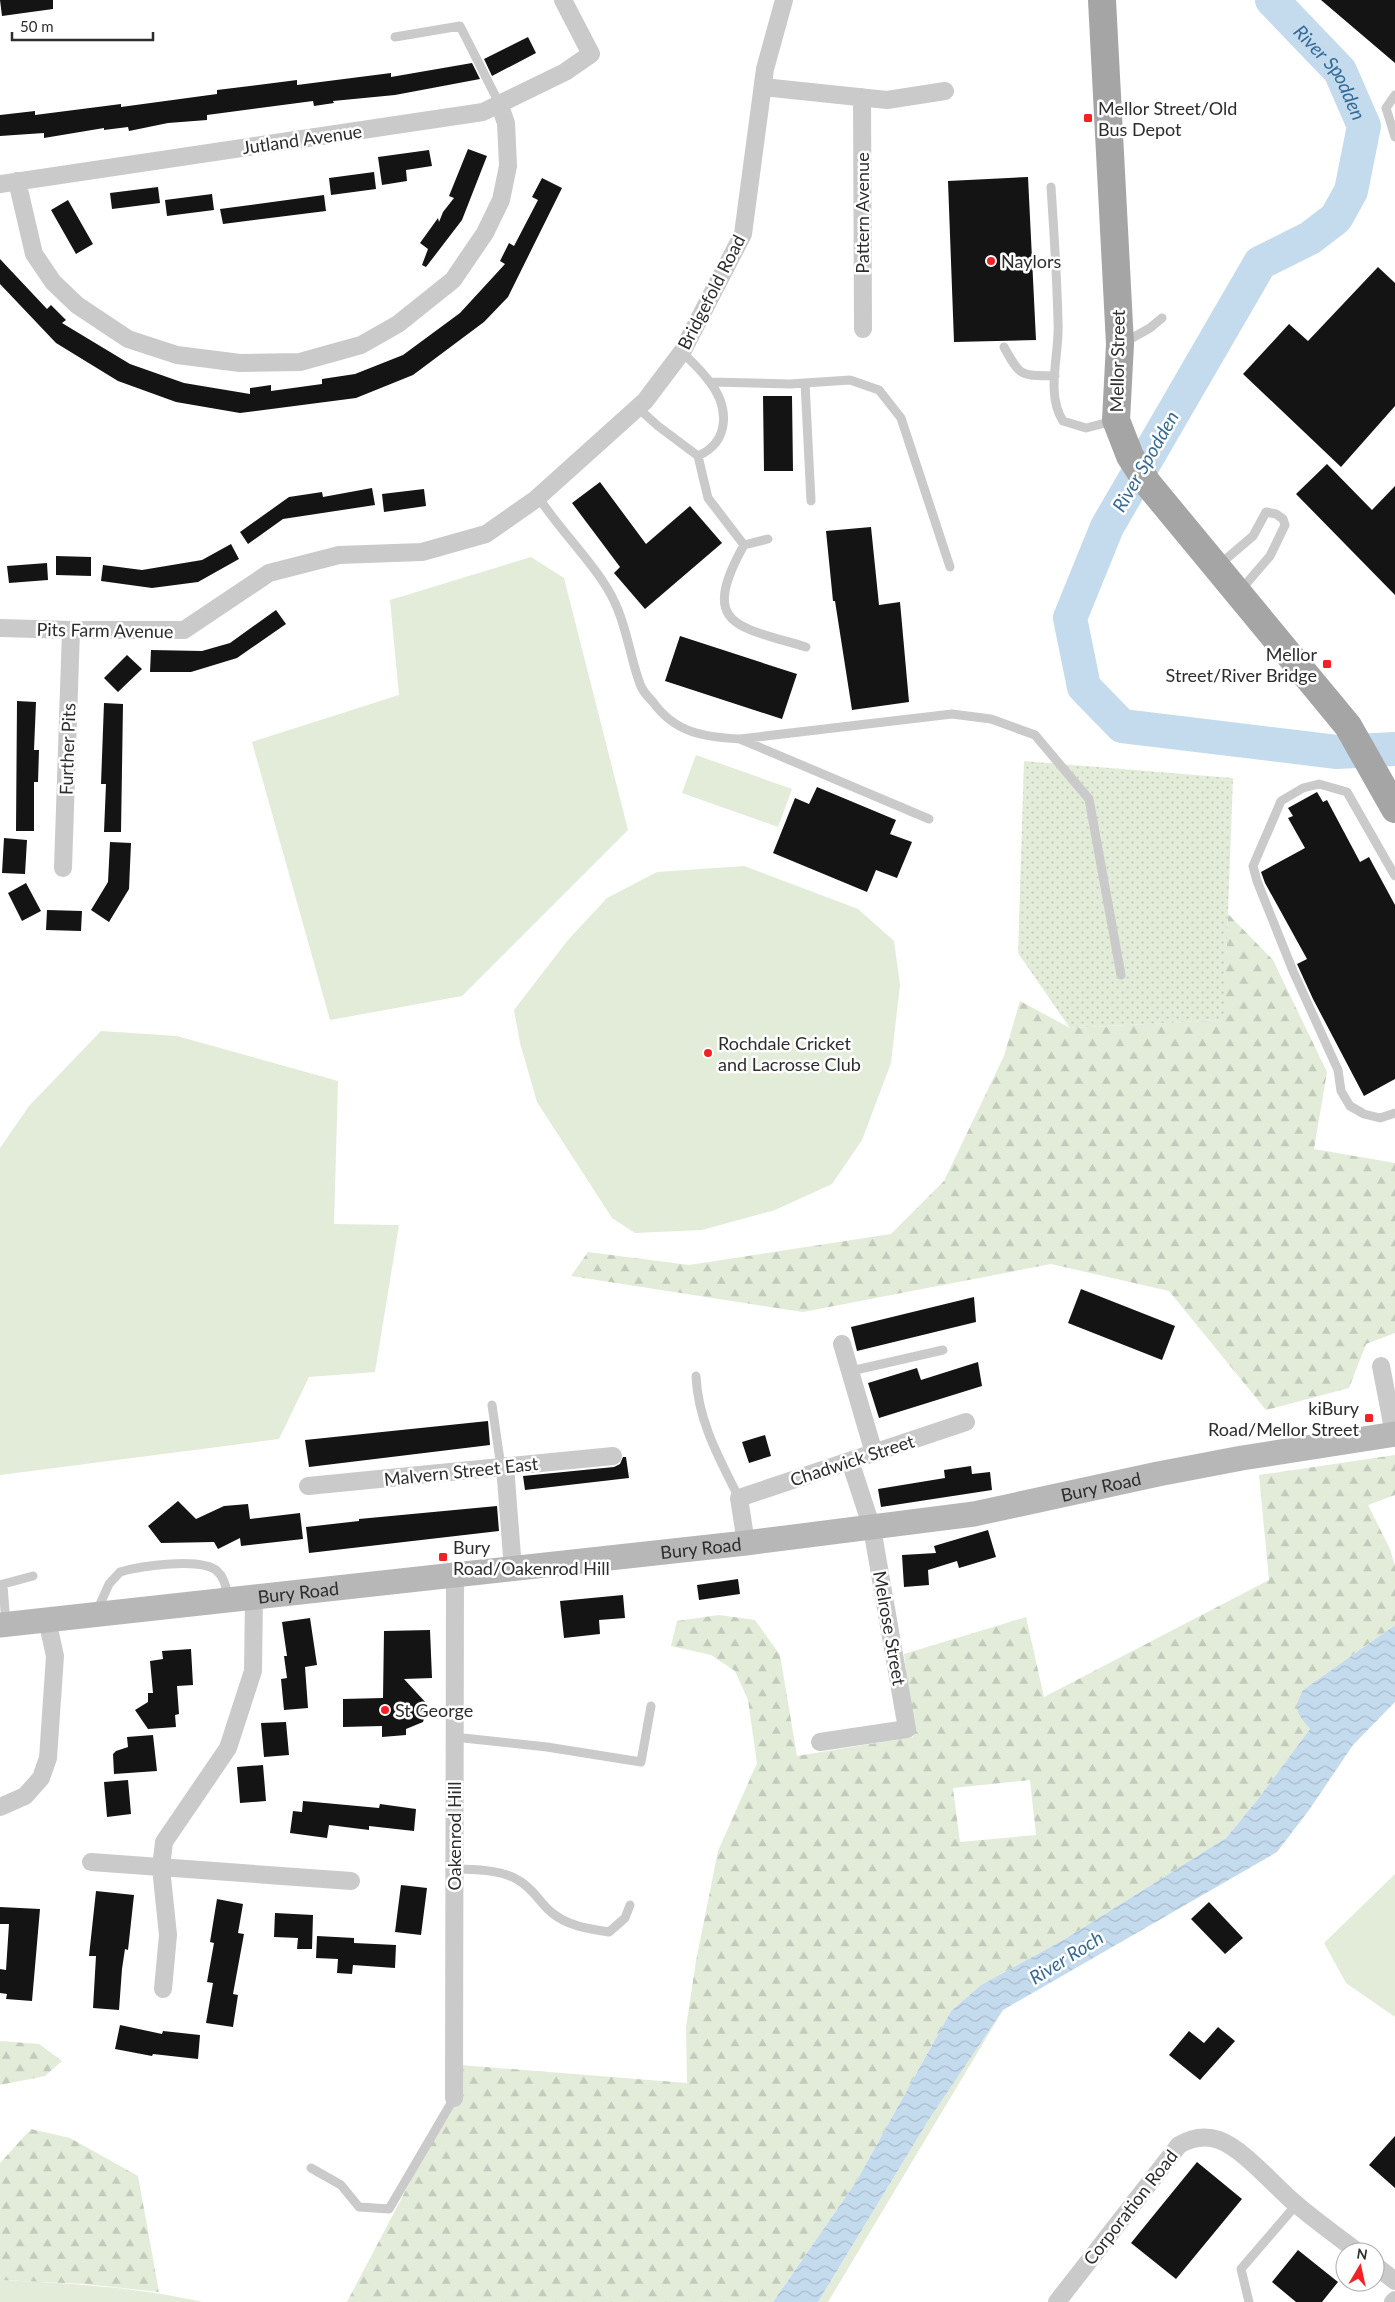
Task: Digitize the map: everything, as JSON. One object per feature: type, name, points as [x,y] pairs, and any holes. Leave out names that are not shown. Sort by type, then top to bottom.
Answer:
[{"type":"main road","name":"Mellor Street","points":[[1102,0],[1120,344],[1116,420],[1130,456],[1148,484],[1348,726],[1395,810]]},
{"type":"main road","name":"Bury Road","points":[[3,1624],[872,1528],[974,1514],[1186,1468],[1395,1434]]},
{"type":"street","name":"Jutland Avenue","points":[[9,183],[483,112],[500,106],[566,72],[591,54],[563,0]]},
{"type":"street","name":"Bridgefold Road","points":[[538,498],[645,401],[682,352],[743,234],[765,69],[784,0]]},
{"type":"street","points":[[763,87],[887,100],[945,90]]},
{"type":"street","name":"Pattern Avenue","points":[[862,97],[863,329]]},
{"type":"street","points":[[9,183],[34,254],[53,282],[77,305],[128,338],[177,355],[240,363],[300,362],[360,345],[398,324],[453,280],[485,233],[501,200],[508,166],[506,123],[500,106]]},
{"type":"street","name":"Pits Farm Avenue","points":[[0,628],[184,630],[269,573],[338,555],[422,552],[486,534],[538,498]]},
{"type":"street","name":"Further Pits","points":[[63,868],[70,630]]},
{"type":"street","points":[[842,1344],[874,1452]]},
{"type":"street","points":[[1381,1366],[1395,1434]]},
{"type":"street","name":"Chadwick Street","points":[[739,1498],[966,1422]]},
{"type":"street","name":"Malvern Street East","points":[[308,1486],[613,1456]]},
{"type":"street","name":"Melrose Street","points":[[820,1742],[908,1729],[872,1528],[850,1461]]},
{"type":"street","points":[[503,1466],[513,1569]]},
{"type":"street","points":[[739,1498],[746,1542]]},
{"type":"street","name":"Oakenrod Hill","points":[[454,2098],[455,1575]]},
{"type":"street","points":[[163,1989],[168,1935],[161,1868],[164,1842],[228,1748],[253,1671],[254,1597]]},
{"type":"street","points":[[0,1807],[25,1796],[42,1778],[48,1758],[55,1656],[47,1620]]},
{"type":"street","points":[[92,1862],[352,1881]]},
{"type":"street","name":"Corporation Road","points":[[1057,2302],[1178,2145],[1204,2130],[1218,2140],[1233,2147],[1296,2205],[1345,2242]]},
{"type":"lane","points":[[395,37],[460,26],[500,106]]},
{"type":"lane","points":[[1395,95],[1386,108],[1395,137]]},
{"type":"lane","points":[[1051,187],[1058,324],[1055,376],[1057,411],[1062,421],[1086,428],[1116,420]]},
{"type":"lane","points":[[1120,344],[1150,328],[1162,318]]},
{"type":"lane","points":[[1004,347],[1017,370],[1024,375],[1055,376]]},
{"type":"lane","points":[[682,352],[710,382],[724,413],[723,432],[712,450],[698,456]]},
{"type":"lane","points":[[710,382],[806,383],[850,380],[879,390],[901,418],[950,567]]},
{"type":"lane","points":[[806,383],[811,501]]},
{"type":"lane","points":[[638,408],[658,426],[698,456],[708,498],[744,545]]},
{"type":"lane","points":[[538,498],[600,578],[615,602],[640,686],[660,712],[676,726],[710,737],[740,738],[952,714],[991,719],[1034,735],[1089,799],[1121,975]]},
{"type":"lane","points":[[1216,567],[1253,536],[1266,512],[1276,514],[1283,519],[1284,525],[1270,556],[1238,593]]},
{"type":"lane","points":[[768,539],[744,545],[724,590],[725,609],[733,622],[754,631],[806,647]]},
{"type":"lane","points":[[740,738],[929,819]]},
{"type":"lane","points":[[1393,869],[1347,792],[1319,784],[1303,788],[1281,801],[1253,866],[1256,881],[1293,971],[1338,1070],[1341,1091],[1350,1106],[1364,1114],[1380,1118],[1395,1113]]},
{"type":"lane","points":[[850,1371],[943,1350]]},
{"type":"lane","points":[[696,1376],[697,1397],[710,1440],[739,1498]]},
{"type":"lane","points":[[492,1405],[503,1466]]},
{"type":"lane","points":[[96,1614],[115,1575],[136,1568],[178,1564],[207,1565],[214,1568],[224,1578],[229,1600]]},
{"type":"lane","points":[[3,1624],[2,1585],[33,1576]]},
{"type":"lane","points":[[454,1737],[547,1747],[640,1762],[651,1706]]},
{"type":"lane","points":[[454,1869],[488,1871],[517,1879],[538,1896],[551,1912],[579,1927],[609,1932],[625,1918],[630,1906]]},
{"type":"lane","points":[[311,2168],[341,2185],[359,2208],[389,2209],[454,2098]]},
{"type":"lane","points":[[1249,2302],[1241,2269],[1296,2205]]},
{"type":"green space","points":[[531,557],[564,578],[628,830],[462,996],[330,1020],[252,742],[399,695],[390,600]]},
{"type":"green space","points":[[696,755],[792,789],[778,827],[682,793]]},
{"type":"green space","points":[[1024,761],[1233,778],[1224,1020],[1070,1028],[1018,953]]},
{"type":"green space","name":"Rochdale Cricket and Lacrosse Club","points":[[744,866],[858,909],[894,941],[900,985],[891,1063],[862,1140],[832,1184],[775,1210],[702,1230],[635,1233],[612,1218],[537,1102],[520,1043],[514,1010],[568,940],[607,898],[657,872]]},
{"type":"green space","points":[[1228,914],[1273,960],[1327,1072],[1314,1149],[1395,1163],[1395,1333],[1366,1344],[1349,1388],[1266,1410],[1169,1291],[1051,1264],[803,1312],[571,1276],[588,1252],[689,1265],[891,1234],[944,1181],[1004,1056],[1020,1001],[1070,1028],[1223,1020]]},
{"type":"green space","points":[[101,1031],[177,1036],[338,1081],[334,1224],[399,1225],[375,1372],[309,1377],[279,1439],[0,1475],[0,1148],[29,1106]]},
{"type":"green space","points":[[1395,1455],[1395,1495],[1368,1505],[1390,1549],[1395,1566],[1395,1625],[1303,1690],[1310,1729],[1258,1799],[1226,1838],[1065,1939],[981,1985],[951,2011],[856,2182],[773,2302],[347,2302],[448,2110],[448,2064],[687,2083],[686,2027],[696,1961],[718,1851],[757,1763],[748,1700],[735,1671],[711,1655],[671,1646],[677,1621],[719,1615],[755,1620],[780,1655],[797,1756],[913,1737],[904,1654],[1026,1617],[1044,1697],[1269,1580],[1259,1475]],"holes":[[[1030,1780],[1036,1835],[960,1842],[953,1788]]]},
{"type":"green space","points":[[1395,1874],[1395,2017],[1346,1983],[1324,1943]]},
{"type":"green space","points":[[1003,2010],[828,2302],[818,2302],[928,2121]]},
{"type":"green space","points":[[0,2041],[39,2044],[62,2061],[45,2076],[0,2085]]},
{"type":"green space","points":[[31,2129],[70,2138],[138,2176],[159,2292],[85,2284],[0,2280],[0,2163]]},
{"type":"green space","points":[[0,2280],[128,2289],[203,2302],[0,2302]]},
{"type":"water","name":"River Roch","points":[[1395,1625],[1395,1702],[1353,1745],[1309,1810],[1277,1852],[1003,2010],[928,2121],[818,2302],[773,2302],[856,2182],[951,2011],[981,1985],[1065,1939],[1226,1838],[1258,1799],[1310,1729],[1299,1715],[1297,1707],[1303,1690]]},
{"type":"building","points":[[0,0],[53,0],[53,9],[2,16]]},
{"type":"building","points":[[1321,0],[1395,0],[1395,63]]},
{"type":"building","points":[[528,37],[536,53],[492,76],[484,59]]},
{"type":"building","points":[[472,63],[480,79],[395,95],[333,101],[334,103],[314,106],[313,101],[207,115],[207,120],[168,123],[129,131],[128,127],[104,130],[104,128],[44,138],[44,133],[0,136],[0,115],[35,111],[35,115],[121,104],[121,107],[217,94],[217,90],[297,80],[297,85],[391,73],[391,77]]},
{"type":"building","points":[[468,149],[487,156],[462,220],[426,267],[422,265],[428,249],[420,243],[438,218],[439,222],[443,212],[454,198],[449,196]]},
{"type":"building","points":[[429,150],[432,166],[406,170],[407,181],[382,185],[378,157]]},
{"type":"building","points":[[374,172],[376,189],[331,195],[329,178]]},
{"type":"building","name":"Naylors","points":[[1028,177],[1036,340],[954,342],[948,181]]},
{"type":"building","points":[[542,178],[562,188],[508,297],[484,322],[413,375],[356,398],[240,413],[176,402],[118,381],[56,343],[0,284],[0,259],[47,309],[51,305],[66,320],[62,323],[130,364],[184,383],[250,394],[250,388],[271,385],[271,391],[322,384],[322,379],[355,374],[403,355],[460,313],[505,264],[500,261],[509,243],[514,246],[538,200],[532,197]]},
{"type":"building","points":[[158,187],[160,203],[112,209],[110,193]]},
{"type":"building","points":[[212,194],[214,210],[167,216],[165,200]]},
{"type":"building","points":[[324,195],[326,211],[223,224],[220,209]]},
{"type":"building","points":[[68,200],[93,244],[76,254],[51,210]]},
{"type":"building","points":[[1378,267],[1395,283],[1395,406],[1341,467],[1243,374],[1289,324],[1308,341]]},
{"type":"building","points":[[763,396],[792,396],[793,471],[764,471]]},
{"type":"building","points":[[1327,464],[1372,510],[1395,486],[1395,595],[1296,494]]},
{"type":"building","points":[[600,482],[646,544],[690,506],[722,543],[645,609],[614,573],[620,567],[572,503]]},
{"type":"building","points":[[372,488],[375,505],[283,519],[248,544],[240,532],[289,497],[322,492],[323,497]]},
{"type":"building","points":[[424,489],[426,506],[384,512],[382,494]]},
{"type":"building","points":[[871,527],[879,605],[900,602],[909,702],[852,710],[835,601],[833,601],[826,531]]},
{"type":"building","points":[[231,544],[239,559],[198,582],[152,588],[101,581],[103,565],[142,570],[202,560]]},
{"type":"building","points":[[56,556],[91,557],[91,576],[56,575]]},
{"type":"building","points":[[47,563],[48,580],[9,583],[7,566]]},
{"type":"building","points":[[276,610],[286,624],[237,658],[191,672],[150,672],[151,650],[202,651],[230,643]]},
{"type":"building","points":[[680,636],[797,674],[782,719],[665,681]]},
{"type":"building","points":[[127,655],[142,669],[118,692],[104,678]]},
{"type":"building","points":[[17,701],[36,702],[34,750],[39,750],[38,782],[34,782],[34,831],[16,831]]},
{"type":"building","points":[[104,703],[123,704],[121,832],[104,832],[106,784],[101,784]]},
{"type":"building","points":[[817,787],[896,820],[890,834],[912,842],[897,878],[876,870],[867,892],[773,853],[795,798],[809,804]]},
{"type":"building","points":[[1317,792],[1323,802],[1327,800],[1360,862],[1369,857],[1395,905],[1395,1079],[1364,1096],[1313,999],[1297,964],[1307,959],[1265,883],[1261,872],[1305,848],[1288,818],[1293,816],[1288,808]]},
{"type":"building","points":[[4,838],[27,840],[25,874],[2,873]]},
{"type":"building","points":[[110,842],[131,843],[129,889],[109,922],[91,910],[108,882]]},
{"type":"building","points":[[26,883],[41,911],[22,921],[8,893]]},
{"type":"building","points":[[47,910],[82,911],[81,931],[46,930]]},
{"type":"building","points":[[1081,1289],[1175,1326],[1162,1360],[1068,1323]]},
{"type":"building","points":[[974,1297],[976,1322],[857,1351],[851,1327]]},
{"type":"building","points":[[978,1362],[982,1386],[879,1418],[868,1383],[917,1368],[921,1380]]},
{"type":"building","points":[[488,1421],[490,1445],[309,1467],[305,1440]]},
{"type":"building","points":[[765,1435],[771,1456],[749,1463],[742,1442]]},
{"type":"building","points":[[623,1457],[626,1457],[629,1478],[525,1490],[523,1476],[614,1467],[620,1464]]},
{"type":"building","points":[[971,1466],[972,1474],[990,1472],[992,1490],[881,1507],[878,1489],[945,1478],[944,1470]]},
{"type":"building","points":[[178,1501],[196,1519],[224,1506],[248,1504],[250,1519],[300,1513],[303,1539],[241,1546],[240,1538],[218,1549],[214,1542],[161,1543],[148,1526]]},
{"type":"building","points":[[497,1506],[499,1531],[309,1553],[306,1527],[359,1521],[359,1519]]},
{"type":"building","points":[[988,1530],[996,1557],[959,1568],[957,1561],[928,1570],[929,1585],[904,1587],[902,1555],[936,1553],[934,1546]]},
{"type":"building","points":[[738,1579],[740,1594],[699,1600],[697,1585]]},
{"type":"building","points":[[623,1595],[625,1618],[599,1620],[600,1634],[564,1638],[560,1601]]},
{"type":"building","points":[[310,1618],[317,1665],[305,1667],[308,1708],[284,1710],[281,1679],[287,1678],[284,1656],[287,1656],[282,1622]]},
{"type":"building","points":[[430,1630],[432,1678],[404,1679],[428,1705],[423,1722],[406,1729],[406,1735],[382,1737],[382,1726],[343,1727],[343,1699],[383,1698],[384,1631]]},
{"type":"building","points":[[191,1649],[193,1685],[177,1686],[179,1714],[175,1715],[176,1727],[148,1729],[135,1710],[148,1702],[148,1693],[153,1693],[150,1661],[163,1659],[162,1651]]},
{"type":"building","points":[[286,1722],[289,1755],[264,1757],[261,1723]]},
{"type":"building","points":[[153,1735],[157,1771],[114,1774],[113,1754],[128,1747],[127,1737]]},
{"type":"building","points":[[263,1765],[266,1801],[240,1803],[237,1767]]},
{"type":"building","points":[[128,1780],[131,1814],[107,1817],[104,1782]]},
{"type":"building","points":[[303,1801],[379,1808],[380,1804],[416,1809],[414,1831],[369,1826],[369,1830],[329,1825],[327,1838],[290,1833],[293,1811],[302,1812]]},
{"type":"building","points":[[401,1885],[427,1888],[421,1935],[395,1932]]},
{"type":"building","points":[[96,1891],[134,1895],[128,1950],[125,1949],[122,1969],[119,2010],[93,2008],[96,1956],[89,1956]]},
{"type":"building","points":[[217,1899],[243,1904],[238,1933],[244,1934],[233,1994],[238,1995],[233,2027],[206,2023],[213,1983],[207,1982],[214,1943],[210,1942]]},
{"type":"building","points":[[1209,1902],[1243,1938],[1225,1954],[1191,1919]]},
{"type":"building","points":[[0,1907],[40,1909],[32,2001],[6,1999],[7,1994],[0,1993],[0,1969],[6,1970],[9,1924],[0,1924]]},
{"type":"building","points":[[275,1913],[313,1915],[312,1949],[297,1949],[298,1938],[274,1937]]},
{"type":"building","points":[[317,1936],[354,1938],[354,1943],[396,1945],[395,1968],[353,1965],[352,1974],[337,1973],[338,1959],[316,1958]]},
{"type":"building","points":[[120,2025],[162,2034],[163,2031],[200,2035],[198,2059],[153,2054],[152,2056],[115,2049]]},
{"type":"building","points":[[1218,2027],[1235,2041],[1200,2080],[1169,2055],[1189,2031],[1204,2043]]},
{"type":"building","points":[[1395,2136],[1395,2188],[1369,2165]]},
{"type":"building","points":[[1197,2162],[1242,2199],[1176,2279],[1131,2243]]},
{"type":"building","points":[[1298,2250],[1335,2280],[1335,2286],[1322,2302],[1296,2302],[1272,2282]]},
{"type":"waterway","name":"River Spodden","points":[[1272,0],[1340,71],[1364,126],[1351,191],[1336,218],[1310,238],[1260,263],[1107,527],[1070,618],[1084,687],[1122,726],[1337,752],[1395,749]]},
{"type":"place","name":"Mellor Street/Old Bus Depot","points":[[1088,118]]},
{"type":"place","name":"Naylors","points":[[991,261]]},
{"type":"place","name":"Mellor Street/River Bridge","points":[[1327,664]]},
{"type":"place","name":"Rochdale Cricket and Lacrosse Club","points":[[708,1053]]},
{"type":"place","name":"kiBury Road/Mellor Street","points":[[1369,1418]]},
{"type":"place","name":"Bury Road/Oakenrod Hill","points":[[443,1557]]},
{"type":"place","name":"St George","points":[[385,1710]]}]
